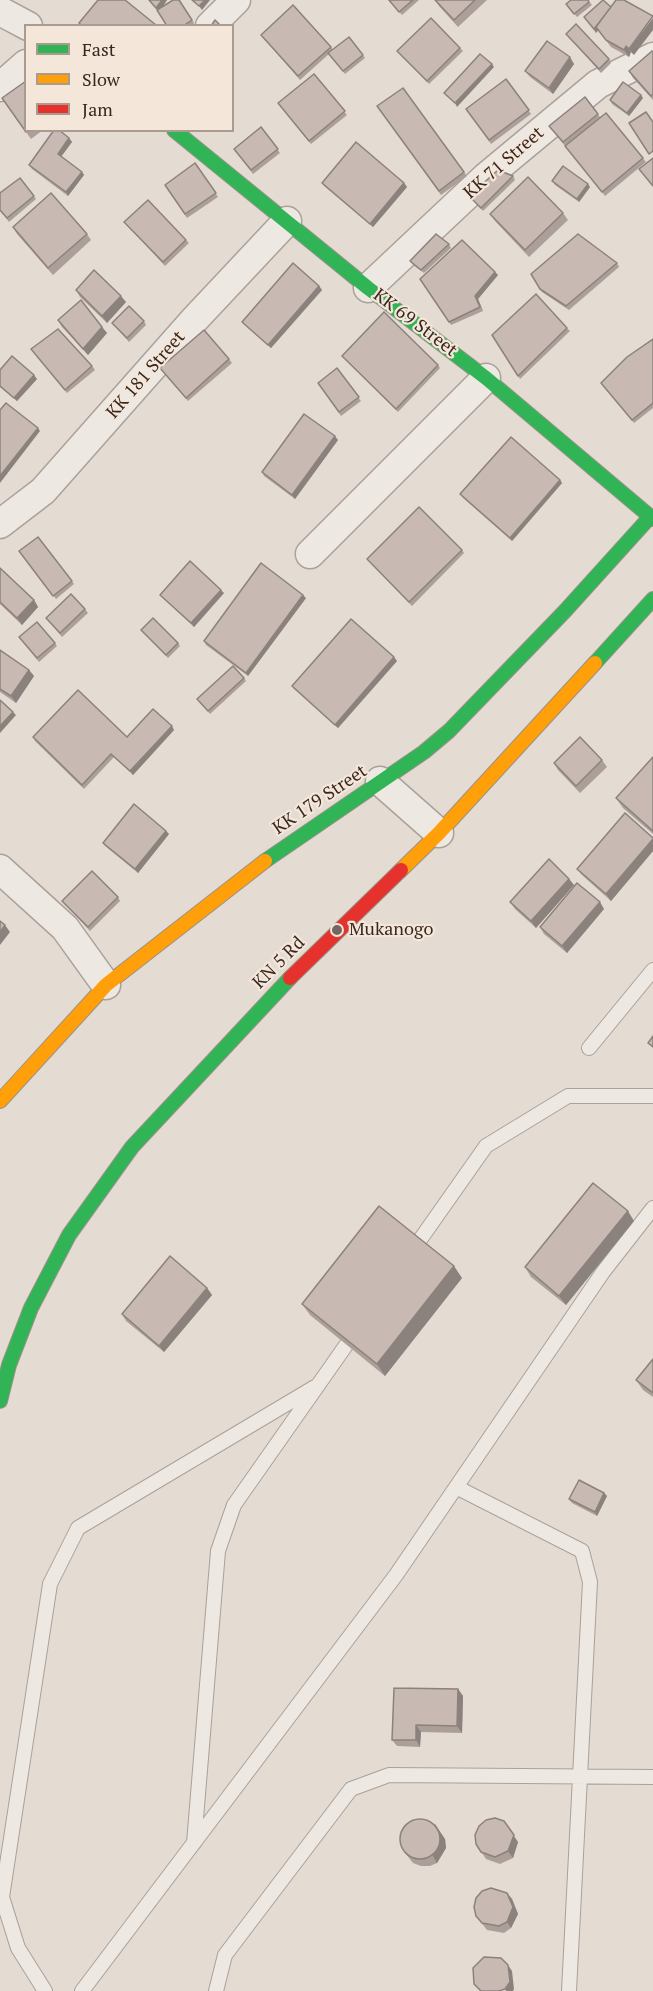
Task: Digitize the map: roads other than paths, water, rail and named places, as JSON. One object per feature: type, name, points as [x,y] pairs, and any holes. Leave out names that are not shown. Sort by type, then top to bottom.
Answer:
[{"type":"street","points":[[212,24],[236,0]]},
{"type":"street","points":[[0,11],[24,24]]},
{"type":"street","name":"KK 71 Street","points":[[368,288],[486,177],[598,84],[653,57]]},
{"type":"street","points":[[0,87],[24,65]]},
{"type":"street","name":"KK 69 Street","points":[[176,132],[368,288],[486,378],[651,518]]},
{"type":"street","name":"KK 181 Street","points":[[0,524],[43,491],[195,319],[287,221]]},
{"type":"street","points":[[310,554],[486,378]]},
{"type":"street","name":"KK 179 Street","points":[[0,1101],[106,985],[205,910],[282,847],[381,781],[449,731],[651,518]]},
{"type":"street","name":"KN 5 Rd","points":[[0,1401],[9,1365],[31,1308],[69,1234],[132,1147],[281,986],[439,833],[653,599]]},
{"type":"street","points":[[381,781],[439,833]]},
{"type":"street","points":[[0,869],[65,928],[106,985]]},
{"type":"lane","points":[[589,1047],[653,970]]},
{"type":"lane","points":[[399,1270],[486,1146],[568,1096],[653,1096]]},
{"type":"lane","points":[[82,1991],[396,1575],[603,1272],[653,1208]]},
{"type":"lane","points":[[194,1843],[218,1551],[234,1505],[366,1317]]},
{"type":"lane","points":[[45,1991],[18,1948],[2,1897],[50,1584],[78,1528],[319,1384]]},
{"type":"lane","points":[[456,1487],[582,1551],[590,1582],[569,1991]]},
{"type":"lane","points":[[216,1991],[225,1955],[351,1789],[389,1775],[580,1774],[653,1777]]},
{"type":"place","name":"Mukanogo","points":[[337,930]]}]
